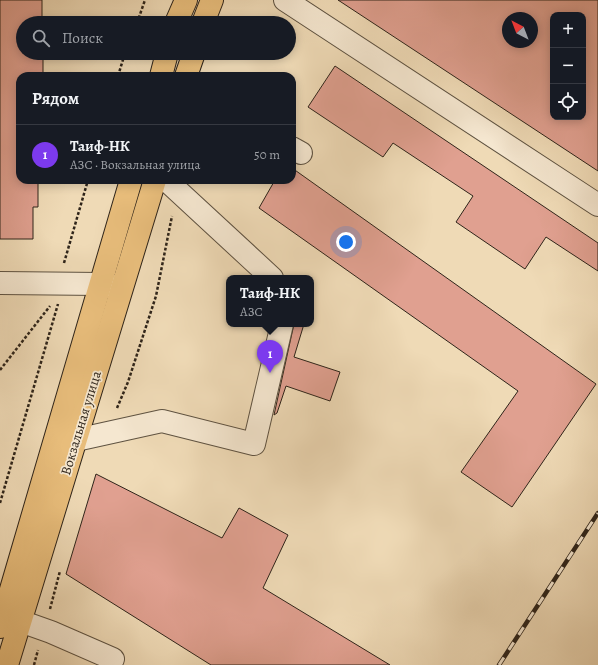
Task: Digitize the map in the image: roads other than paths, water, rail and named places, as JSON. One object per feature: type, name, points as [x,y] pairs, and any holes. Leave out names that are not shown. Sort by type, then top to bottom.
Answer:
[{"type":"main road","points":[[179,16],[186,0]]},
{"type":"main road","points":[[206,16],[212,0]]},
{"type":"main road","points":[[162,72],[165,60]]},
{"type":"main road","points":[[187,72],[192,60]]},
{"type":"main road","name":"Вокзальная улица","points":[[10,624],[76,440],[112,286],[130,184]]},
{"type":"main road","name":"Вокзальная улица","points":[[7,665],[10,624],[112,286],[153,184]]},
{"type":"lane","points":[[285,0],[598,205]]},
{"type":"lane","points":[[170,184],[269,275]]},
{"type":"lane","points":[[0,283],[58,283],[112,286]]},
{"type":"lane","points":[[76,440],[162,421],[254,444],[281,327]]},
{"type":"lane","points":[[10,624],[51,632],[113,659]]},
{"type":"railway","points":[[499,665],[598,513]]},
{"type":"place","name":"Таиф-НК","points":[[270,373]]}]
